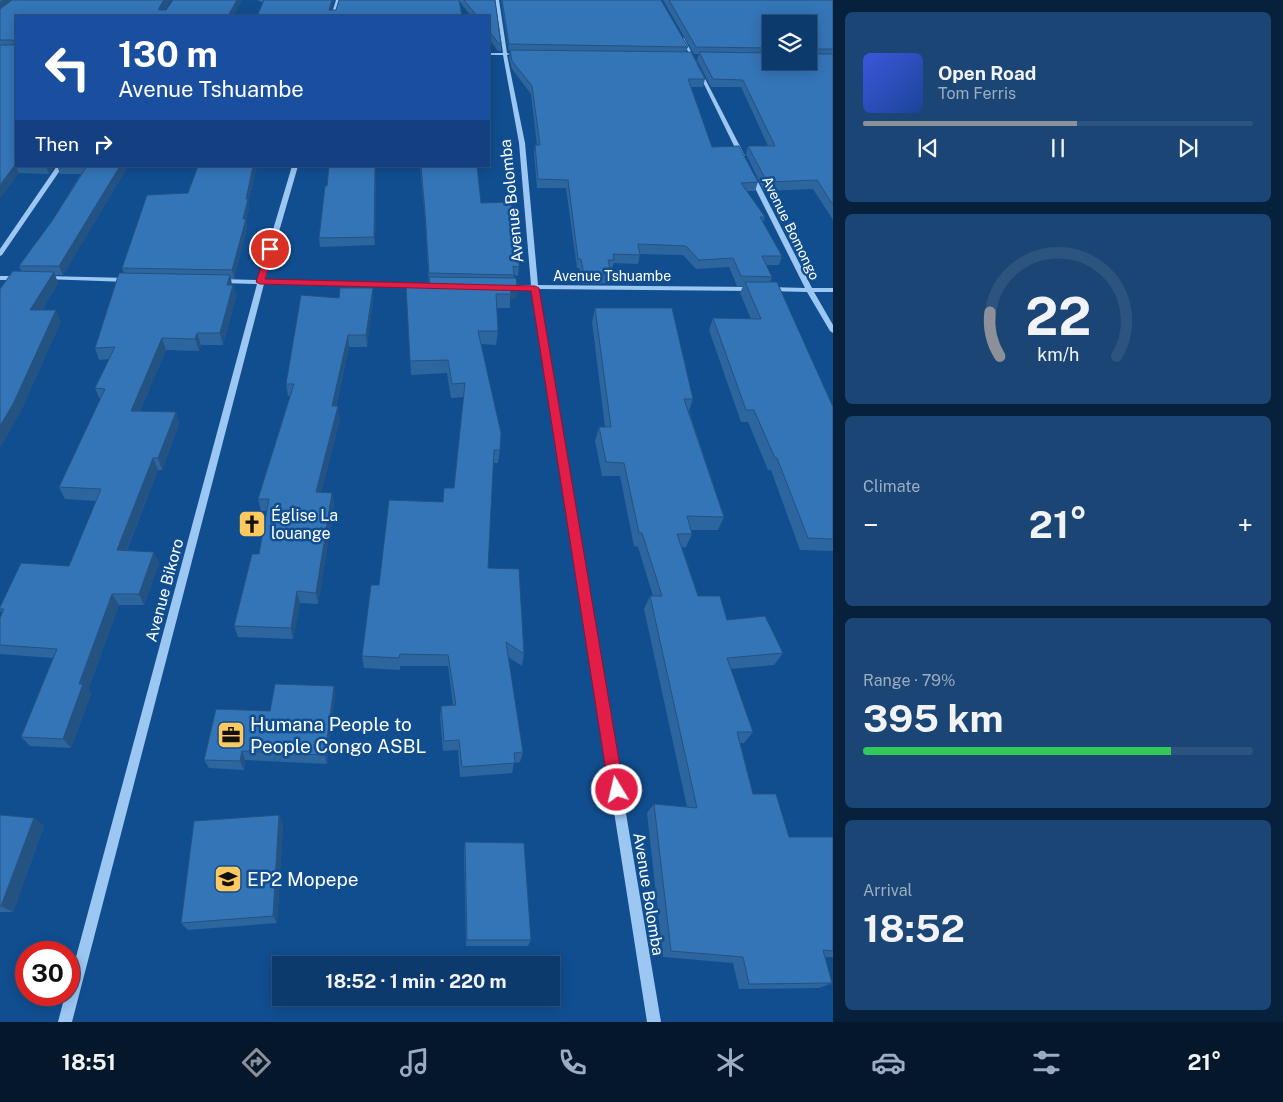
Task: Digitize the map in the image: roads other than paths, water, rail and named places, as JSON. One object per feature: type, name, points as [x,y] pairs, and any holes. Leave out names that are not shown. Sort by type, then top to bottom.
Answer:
[{"type":"street","points":[[333,15],[338,0]]},
{"type":"street","name":"Avenue Bolomba","points":[[497,0],[522,144],[535,288],[654,1022]]},
{"type":"street","points":[[679,32],[693,56],[744,160]]},
{"type":"street","points":[[490,54],[514,54]]},
{"type":"street","points":[[683,56],[702,56]]},
{"type":"street","points":[[0,254],[59,167]]},
{"type":"street","name":"Avenue Bikoro","points":[[65,1022],[260,282],[295,167]]},
{"type":"street","name":"Avenue Bomongo","points":[[748,168],[809,289],[833,331]]},
{"type":"street","points":[[0,278],[29,278]]},
{"type":"street","points":[[39,278],[135,280]]},
{"type":"street","points":[[212,281],[447,286]]},
{"type":"street","name":"Avenue Tshuambe","points":[[496,287],[833,290]]},
{"type":"place","name":"Église La louange","points":[[252,524]]},
{"type":"place","name":"Humana People to People Congo ASBL","points":[[231,735]]},
{"type":"place","name":"EP2 Mopepe","points":[[228,879]]}]
